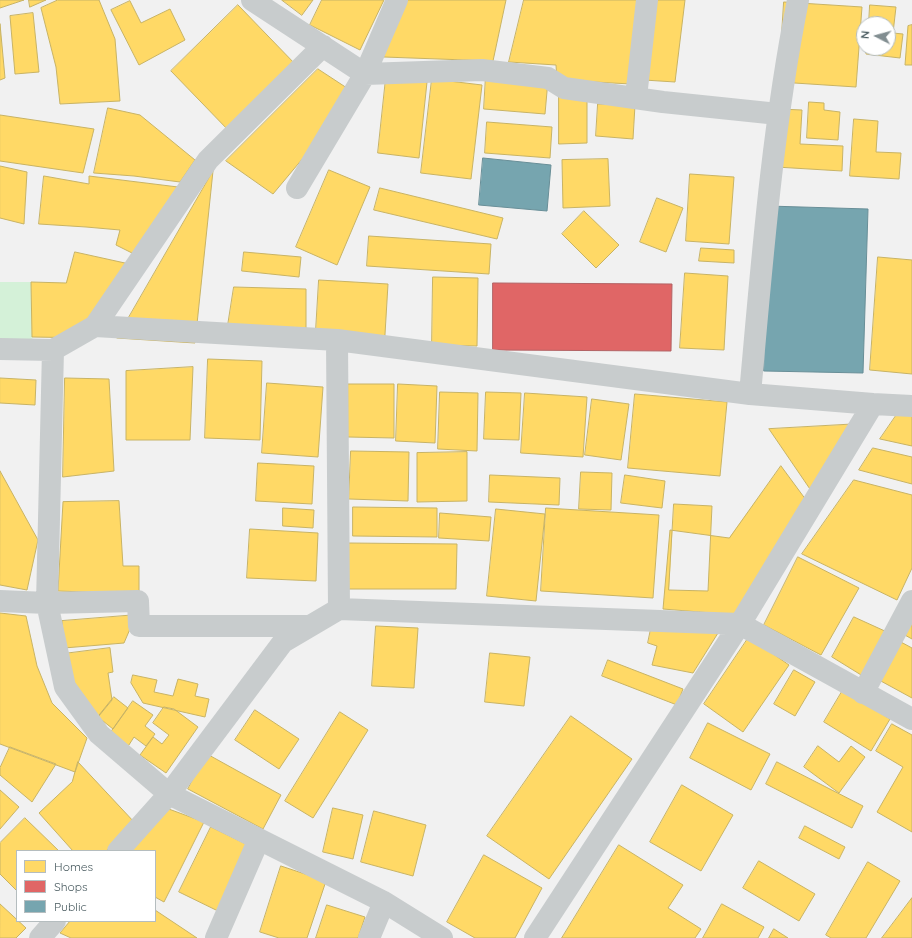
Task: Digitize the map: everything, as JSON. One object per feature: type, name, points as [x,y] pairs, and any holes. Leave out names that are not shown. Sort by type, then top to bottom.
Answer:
[{"type":"street","points":[[252,0],[365,74],[482,70],[548,78],[564,88],[636,98],[778,114]]},
{"type":"street","points":[[297,188],[365,74],[397,0]]},
{"type":"street","points":[[636,98],[648,0]]},
{"type":"street","points":[[750,394],[768,192],[778,114],[798,0]]},
{"type":"street","points":[[0,349],[53,350],[95,326],[208,160],[322,46]]},
{"type":"street","points":[[95,326],[337,340],[750,394],[912,406]]},
{"type":"street","points":[[337,340],[339,609]]},
{"type":"street","points":[[53,350],[48,603],[64,688],[99,734],[169,794],[384,902],[442,938]]},
{"type":"street","points":[[535,938],[740,624],[873,404]]},
{"type":"street","points":[[0,601],[48,603],[138,601],[139,626],[311,626]]},
{"type":"street","points":[[864,693],[912,601]]},
{"type":"street","points":[[119,850],[169,794],[283,642],[339,609],[740,624],[912,719]]},
{"type":"street","points":[[216,938],[259,839]]},
{"type":"street","points":[[370,938],[384,902]]},
{"type":"street","points":[[40,938],[54,922]]},
{"type":"green space","points":[[0,282],[31,282],[32,337],[35,346],[0,346]]},
{"type":"building: Homes","points":[[0,0],[24,0],[0,8]]},
{"type":"building: Homes","points":[[29,0],[46,0],[30,7]]},
{"type":"building: Homes","points":[[58,0],[99,0],[115,39],[120,101],[60,104],[56,67],[41,8]]},
{"type":"building: Homes","points":[[282,0],[313,0],[302,15]]},
{"type":"building: Homes","points":[[322,0],[384,0],[360,50],[310,25]]},
{"type":"building: Homes","points":[[401,0],[506,0],[493,61],[384,57]]},
{"type":"building: Homes","points":[[524,0],[642,0],[631,84],[557,80],[556,65],[509,62]]},
{"type":"building: Homes","points":[[649,0],[685,0],[675,82],[644,80]]},
{"type":"building: Homes","points":[[130,1],[141,23],[170,9],[185,40],[139,65],[111,10]]},
{"type":"building: Homes","points":[[784,2],[862,7],[861,16],[856,16],[856,56],[858,56],[856,87],[779,82]]},
{"type":"building: Homes","points":[[238,5],[297,66],[230,132],[171,71]]},
{"type":"building: Homes","points":[[870,5],[896,7],[895,16],[869,16]]},
{"type":"building: Homes","points":[[33,13],[39,72],[15,74],[10,16]]},
{"type":"building: Homes","points":[[0,24],[5,78],[0,80]]},
{"type":"building: Homes","points":[[912,25],[912,65],[905,65],[908,26]]},
{"type":"building: Homes","points":[[896,33],[903,34],[900,58],[883,56],[896,56]]},
{"type":"building: Homes","points":[[318,69],[350,90],[329,127],[273,194],[226,161]]},
{"type":"building: Homes","points":[[486,75],[548,80],[545,114],[484,109]]},
{"type":"building: Homes","points":[[386,78],[427,82],[419,158],[378,153]]},
{"type":"building: Homes","points":[[432,79],[482,85],[471,179],[421,173]]},
{"type":"building: Homes","points":[[559,95],[587,95],[587,143],[559,144]]},
{"type":"building: Homes","points":[[809,102],[824,103],[824,110],[840,112],[838,140],[807,138]]},
{"type":"building: Homes","points":[[598,104],[635,105],[633,139],[596,136]]},
{"type":"building: Homes","points":[[108,108],[140,115],[195,160],[180,182],[94,173]]},
{"type":"building: Homes","points":[[779,109],[802,110],[800,144],[843,146],[842,171],[776,167]]},
{"type":"building: Homes","points":[[0,115],[94,129],[83,173],[0,161]]},
{"type":"building: Homes","points":[[854,119],[878,121],[876,152],[901,153],[899,179],[850,176]]},
{"type":"building: Homes","points":[[487,122],[552,127],[550,158],[485,153]]},
{"type":"building: Homes","points":[[608,159],[610,206],[563,208],[562,160]]},
{"type":"building: Homes","points":[[0,166],[27,172],[24,224],[0,218]]},
{"type":"building: Homes","points":[[329,170],[370,187],[337,265],[296,247]]},
{"type":"building: Homes","points":[[213,171],[195,343],[117,338]]},
{"type":"building: Homes","points":[[690,174],[734,177],[729,244],[686,241]]},
{"type":"building: Homes","points":[[44,176],[89,184],[89,176],[178,187],[140,257],[116,245],[120,230],[39,224]]},
{"type":"building: Homes","points":[[380,188],[503,218],[497,239],[374,210]]},
{"type":"building: Homes","points":[[657,198],[683,208],[666,252],[640,242]]},
{"type":"building: Homes","points":[[584,211],[619,245],[596,268],[562,234]]},
{"type":"building: Homes","points":[[369,236],[491,244],[489,274],[367,266]]},
{"type":"building: Homes","points":[[701,248],[734,250],[734,263],[699,261]]},
{"type":"building: Homes","points":[[75,252],[134,265],[94,338],[32,337],[31,282],[66,283]]},
{"type":"building: Homes","points":[[244,252],[301,257],[299,277],[242,271]]},
{"type":"building: Homes","points":[[878,257],[912,260],[912,374],[870,370]]},
{"type":"building: Homes","points":[[685,273],[728,276],[724,350],[680,348]]},
{"type":"building: Homes","points":[[433,277],[478,278],[477,346],[432,345]]},
{"type":"building: Homes","points":[[319,280],[388,284],[384,351],[315,347]]},
{"type":"building: Homes","points":[[234,287],[306,289],[306,342],[226,338]]},
{"type":"building: Homes","points":[[208,359],[262,361],[260,440],[205,438]]},
{"type":"building: Homes","points":[[193,367],[190,440],[126,440],[126,371]]},
{"type":"building: Homes","points":[[0,378],[36,380],[35,405],[0,403]]},
{"type":"building: Homes","points":[[65,378],[109,379],[114,471],[63,477]]},
{"type":"building: Homes","points":[[267,383],[323,387],[318,457],[262,453]]},
{"type":"building: Homes","points":[[348,384],[394,384],[394,438],[348,437]]},
{"type":"building: Homes","points":[[398,384],[437,386],[435,443],[396,441]]},
{"type":"building: Homes","points":[[440,392],[478,393],[477,451],[438,449]]},
{"type":"building: Homes","points":[[486,392],[521,393],[519,440],[484,439]]},
{"type":"building: Homes","points":[[525,393],[587,397],[583,457],[521,453]]},
{"type":"building: Homes","points":[[635,394],[727,402],[720,476],[628,468]]},
{"type":"building: Homes","points":[[592,399],[629,404],[621,460],[585,455]]},
{"type":"building: Homes","points":[[902,407],[912,409],[912,446],[880,439]]},
{"type":"building: Homes","points":[[858,424],[812,492],[769,429]]},
{"type":"building: Homes","points":[[873,448],[912,457],[912,484],[859,470]]},
{"type":"building: Homes","points":[[351,451],[409,452],[408,501],[349,499]]},
{"type":"building: Homes","points":[[467,452],[467,501],[417,502],[417,453]]},
{"type":"building: Homes","points":[[258,463],[314,466],[312,504],[256,501]]},
{"type":"building: Homes","points":[[781,466],[809,504],[736,615],[663,609],[670,530],[729,538]]},
{"type":"building: Homes","points":[[0,471],[38,540],[27,590],[0,585]]},
{"type":"building: Homes","points":[[581,472],[612,473],[611,510],[579,509]]},
{"type":"building: Homes","points":[[490,475],[560,478],[559,505],[489,502]]},
{"type":"building: Homes","points":[[625,475],[665,481],[662,508],[621,503]]},
{"type":"building: Homes","points":[[854,480],[912,495],[912,568],[897,600],[802,554]]},
{"type":"building: Homes","points":[[119,501],[123,566],[139,566],[139,594],[58,591],[63,502]]},
{"type":"building: Homes","points":[[674,504],[712,506],[708,591],[669,590]]},
{"type":"building: Homes","points":[[353,507],[437,508],[437,537],[353,536]]},
{"type":"building: Homes","points":[[283,508],[314,510],[313,528],[283,526]]},
{"type":"building: Homes","points":[[546,508],[659,515],[653,598],[541,591]]},
{"type":"building: Homes","points":[[496,509],[545,514],[536,601],[487,596]]},
{"type":"building: Homes","points":[[440,513],[491,517],[489,541],[439,538]]},
{"type":"building: Homes","points":[[250,529],[318,533],[316,581],[247,578]]},
{"type":"building: Homes","points":[[347,543],[457,544],[456,589],[347,589]]},
{"type":"building: Homes","points":[[798,557],[859,588],[821,655],[764,625]]},
{"type":"building: Homes","points":[[0,613],[26,616],[37,666],[52,703],[87,738],[75,772],[0,744]]},
{"type":"building: Homes","points":[[136,615],[124,643],[64,648],[62,621]]},
{"type":"building: Homes","points":[[854,617],[887,632],[866,678],[832,657]]},
{"type":"building: Homes","points":[[912,618],[912,639],[903,634]]},
{"type":"building: Homes","points":[[652,624],[718,633],[693,673],[652,665],[657,646],[648,643]]},
{"type":"building: Homes","points":[[376,626],[418,628],[414,688],[372,686]]},
{"type":"building: Homes","points":[[749,637],[789,665],[743,732],[704,704]]},
{"type":"building: Homes","points":[[899,641],[912,648],[912,698],[879,680]]},
{"type":"building: Homes","points":[[110,648],[113,672],[108,673],[112,700],[98,717],[67,678],[63,654]]},
{"type":"building: Homes","points":[[490,653],[530,657],[524,706],[485,702]]},
{"type":"building: Homes","points":[[608,660],[683,689],[677,705],[602,676]]},
{"type":"building: Homes","points":[[794,670],[815,682],[795,716],[774,704]]},
{"type":"building: Homes","points":[[133,675],[157,680],[154,692],[173,696],[178,679],[198,684],[195,696],[209,699],[205,717],[143,703],[131,683]]},
{"type":"building: Homes","points":[[843,690],[890,719],[871,751],[824,722]]},
{"type":"building: Homes","points":[[114,697],[128,708],[113,729],[98,717]]},
{"type":"building: Homes","points":[[133,701],[153,715],[145,726],[155,734],[146,746],[134,737],[127,748],[109,735]]},
{"type":"building: Homes","points":[[164,707],[174,709],[198,727],[166,773],[140,755],[153,737],[162,744],[169,735],[153,723]]},
{"type":"building: Homes","points":[[255,710],[299,739],[279,769],[235,740]]},
{"type":"building: Homes","points":[[340,712],[368,730],[313,818],[285,801]]},
{"type":"building: Homes","points":[[571,716],[632,759],[549,879],[487,836]]},
{"type":"building: Homes","points":[[708,723],[770,754],[751,790],[690,758]]},
{"type":"building: Homes","points":[[892,724],[912,735],[912,832],[877,812],[903,767],[876,751]]},
{"type":"building: Homes","points":[[818,746],[839,762],[851,746],[865,757],[839,793],[804,767]]},
{"type":"building: Homes","points":[[10,747],[56,764],[32,802],[0,775],[0,768]]},
{"type":"building: Homes","points":[[207,754],[281,795],[263,829],[188,789]]},
{"type":"building: Homes","points":[[78,762],[135,823],[107,850],[72,850],[39,813],[72,782]]},
{"type":"building: Homes","points":[[777,762],[863,806],[852,828],[766,784]]},
{"type":"building: Homes","points":[[682,785],[733,815],[701,871],[650,842]]},
{"type":"building: Homes","points":[[0,790],[19,807],[0,829]]},
{"type":"building: Homes","points":[[166,808],[204,822],[164,902],[156,898],[156,850],[130,850]]},
{"type":"building: Homes","points":[[333,808],[363,815],[353,859],[323,852]]},
{"type":"building: Homes","points":[[374,811],[426,825],[413,876],[361,862]]},
{"type":"building: Homes","points":[[25,818],[58,850],[16,850],[16,890],[0,874],[0,843]]},
{"type":"building: Homes","points":[[805,826],[845,847],[839,859],[799,838]]},
{"type":"building: Homes","points":[[211,827],[250,846],[218,911],[179,892]]},
{"type":"building: Homes","points":[[619,845],[683,885],[668,908],[701,929],[695,938],[562,938]]},
{"type":"building: Homes","points":[[484,855],[542,888],[515,938],[475,938],[447,922]]},
{"type":"building: Homes","points":[[759,861],[815,894],[799,921],[743,888]]},
{"type":"building: Homes","points":[[868,862],[900,881],[866,938],[831,938],[826,935]]},
{"type":"building: Homes","points":[[281,866],[326,881],[307,938],[279,938],[260,932]]},
{"type":"building: Homes","points":[[912,898],[912,938],[882,938]]},
{"type":"building: Homes","points":[[0,904],[16,919],[16,922],[20,922],[26,928],[16,938],[0,938]]},
{"type":"building: Homes","points":[[722,904],[764,927],[758,938],[703,938]]},
{"type":"building: Homes","points":[[327,905],[365,917],[358,938],[316,938]]},
{"type":"building: Homes","points":[[156,911],[197,938],[71,938],[60,933],[69,922],[156,922]]},
{"type":"building: Homes","points":[[774,929],[788,938],[769,938]]},
{"type":"building: Shops","points":[[493,283],[672,284],[671,351],[493,350]]},
{"type":"building: Public","points":[[483,158],[551,165],[547,211],[479,205]]},
{"type":"building: Public","points":[[768,206],[868,209],[863,373],[764,371]]}]
